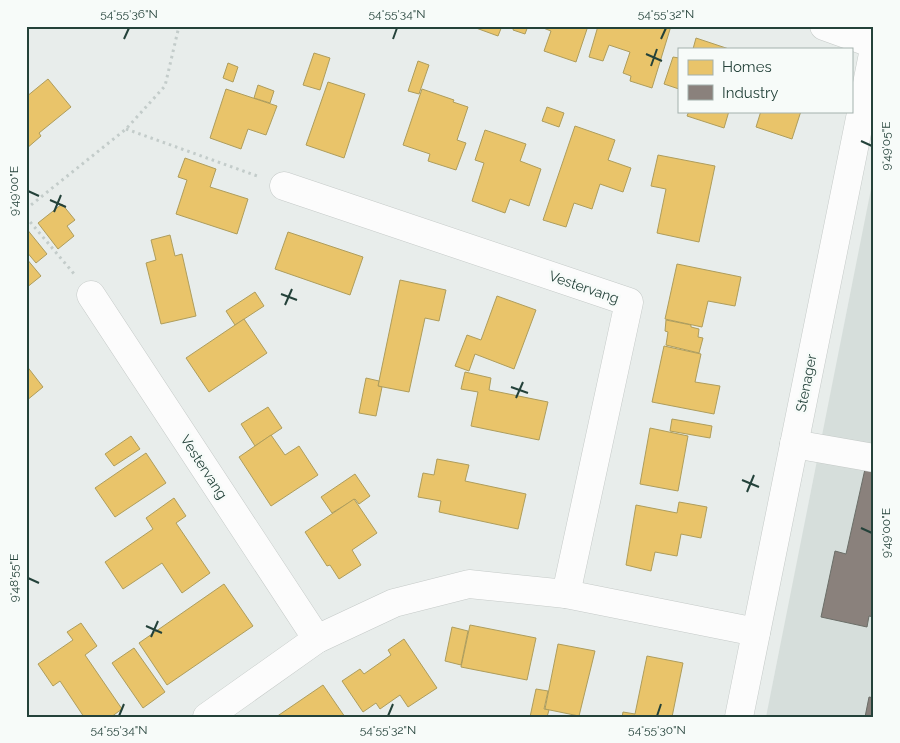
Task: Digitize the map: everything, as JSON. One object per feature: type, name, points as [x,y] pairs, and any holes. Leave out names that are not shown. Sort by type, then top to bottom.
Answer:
[{"type":"street","points":[[824,26],[874,44]]},
{"type":"street","name":"Stenager","points":[[739,717],[874,49]]},
{"type":"street","name":"Vestervang","points":[[284,186],[629,302],[566,594]]},
{"type":"street","name":"Vestervang","points":[[91,295],[317,639]]},
{"type":"street","points":[[794,444],[874,458]]},
{"type":"street","points":[[207,717],[317,639],[394,603],[469,584],[566,594],[756,632]]},
{"type":"path","points":[[26,209],[126,129],[165,86],[179,26]]},
{"type":"path","points":[[126,129],[284,186]]},
{"type":"path","points":[[26,217],[91,295]]},
{"type":"shaded area","points":[[874,174],[874,717],[766,717]]},
{"type":"building: Homes","points":[[476,26],[502,26],[498,36],[476,28]]},
{"type":"building: Homes","points":[[514,26],[528,26],[525,34],[513,30]]},
{"type":"building: Homes","points":[[538,26],[588,26],[576,62],[544,51],[551,31]]},
{"type":"building: Homes","points":[[598,26],[671,26],[652,88],[630,81],[631,76],[623,73],[630,52],[609,45],[603,61],[589,57]]},
{"type":"building: Homes","points":[[696,38],[726,48],[693,48]]},
{"type":"building: Homes","points":[[314,53],[330,58],[320,90],[303,85]]},
{"type":"building: Homes","points":[[673,57],[678,58],[678,89],[664,84]]},
{"type":"building: Homes","points":[[418,61],[429,65],[419,94],[408,91]]},
{"type":"building: Homes","points":[[228,63],[238,67],[233,82],[223,78]]},
{"type":"building: Homes","points":[[48,79],[71,107],[39,133],[41,136],[26,149],[26,97]]},
{"type":"building: Homes","points":[[328,82],[365,94],[344,158],[306,145]]},
{"type":"building: Homes","points":[[258,85],[274,91],[270,103],[254,98]]},
{"type":"building: Homes","points":[[226,89],[277,106],[266,135],[248,129],[241,149],[210,138]]},
{"type":"building: Homes","points":[[422,89],[468,107],[457,140],[466,143],[456,170],[428,161],[430,154],[403,145]]},
{"type":"building: Homes","points":[[547,107],[564,113],[559,127],[542,121]]},
{"type":"building: Homes","points":[[689,112],[729,112],[724,128],[687,116]]},
{"type":"building: Homes","points":[[761,112],[801,112],[792,139],[756,127]]},
{"type":"building: Homes","points":[[575,126],[615,140],[608,160],[631,168],[623,192],[600,184],[592,209],[574,203],[566,227],[543,220]]},
{"type":"building: Homes","points":[[485,130],[526,144],[520,161],[541,169],[529,206],[510,199],[505,213],[472,201],[484,163],[475,160]]},
{"type":"building: Homes","points":[[658,155],[715,166],[699,242],[657,233],[666,189],[651,186]]},
{"type":"building: Homes","points":[[185,158],[216,169],[210,187],[248,199],[237,234],[176,214],[187,180],[178,177]]},
{"type":"building: Homes","points":[[62,204],[75,220],[67,226],[74,236],[58,249],[38,223]]},
{"type":"building: Homes","points":[[26,228],[47,254],[36,263],[26,251]]},
{"type":"building: Homes","points":[[288,232],[363,257],[350,295],[275,269]]},
{"type":"building: Homes","points":[[170,235],[175,256],[182,254],[196,316],[161,324],[146,263],[156,260],[151,240]]},
{"type":"building: Homes","points":[[26,258],[41,276],[26,288]]},
{"type":"building: Homes","points":[[677,264],[741,277],[735,306],[708,301],[702,327],[665,319]]},
{"type":"building: Homes","points":[[400,280],[446,290],[439,321],[425,318],[409,392],[378,386]]},
{"type":"building: Homes","points":[[255,292],[264,306],[235,325],[226,311]]},
{"type":"building: Homes","points":[[497,296],[536,310],[514,369],[475,354],[469,371],[455,366],[467,335],[481,340]]},
{"type":"building: Homes","points":[[244,319],[267,353],[209,392],[186,358]]},
{"type":"building: Homes","points":[[666,320],[691,325],[691,327],[699,329],[698,337],[703,338],[699,353],[666,345],[668,332],[665,331]]},
{"type":"building: Homes","points":[[664,346],[701,354],[695,382],[720,386],[714,414],[652,402]]},
{"type":"building: Homes","points":[[26,365],[43,387],[26,401]]},
{"type":"building: Homes","points":[[465,372],[491,378],[489,390],[548,402],[539,440],[471,426],[478,392],[461,389]]},
{"type":"building: Homes","points":[[366,378],[379,381],[378,386],[382,387],[376,416],[359,413]]},
{"type":"building: Homes","points":[[268,407],[282,428],[255,446],[241,424]]},
{"type":"building: Homes","points":[[672,419],[712,426],[710,438],[670,431]]},
{"type":"building: Homes","points":[[650,428],[688,436],[678,491],[640,484]]},
{"type":"building: Homes","points":[[271,435],[285,455],[299,446],[318,475],[271,506],[239,457]]},
{"type":"building: Homes","points":[[131,436],[140,449],[114,466],[105,454]]},
{"type":"building: Homes","points":[[146,453],[166,483],[115,517],[95,488]]},
{"type":"building: Homes","points":[[437,459],[469,465],[465,481],[526,494],[518,529],[439,512],[441,501],[418,497],[423,473],[434,475]]},
{"type":"building: Homes","points":[[355,474],[370,496],[359,504],[355,499],[332,513],[321,497]]},
{"type":"building: Homes","points":[[174,498],[186,516],[176,523],[210,573],[182,593],[162,563],[123,589],[105,562],[153,529],[146,518]]},
{"type":"building: Homes","points":[[354,499],[377,533],[352,550],[361,565],[339,579],[330,565],[327,566],[305,532]]},
{"type":"building: Homes","points":[[679,502],[707,507],[701,538],[681,534],[677,556],[655,552],[651,571],[626,565],[636,505],[677,513]]},
{"type":"building: Homes","points":[[224,584],[253,626],[167,685],[139,643]]},
{"type":"building: Homes","points":[[81,623],[97,646],[85,655],[122,709],[111,717],[84,717],[60,681],[53,686],[38,664],[73,640],[67,632]]},
{"type":"building: Homes","points":[[470,625],[536,638],[527,680],[461,667]]},
{"type":"building: Homes","points":[[452,627],[468,631],[461,665],[445,661]]},
{"type":"building: Homes","points":[[404,639],[437,688],[408,707],[400,695],[380,709],[376,703],[363,712],[342,681],[360,669],[364,674],[391,655],[388,650]]},
{"type":"building: Homes","points":[[558,644],[595,651],[579,716],[545,709]]},
{"type":"building: Homes","points":[[134,648],[165,692],[143,708],[112,663]]},
{"type":"building: Homes","points":[[647,656],[683,663],[672,717],[622,717],[623,712],[635,714]]},
{"type":"building: Homes","points":[[323,685],[345,717],[276,717]]},
{"type":"building: Homes","points":[[536,689],[548,691],[544,709],[549,710],[547,717],[530,717]]},
{"type":"building: Industry","points":[[865,469],[874,470],[874,617],[869,616],[867,627],[821,617],[835,551],[846,554]]},
{"type":"building: Industry","points":[[869,697],[874,698],[874,717],[865,717]]}]
